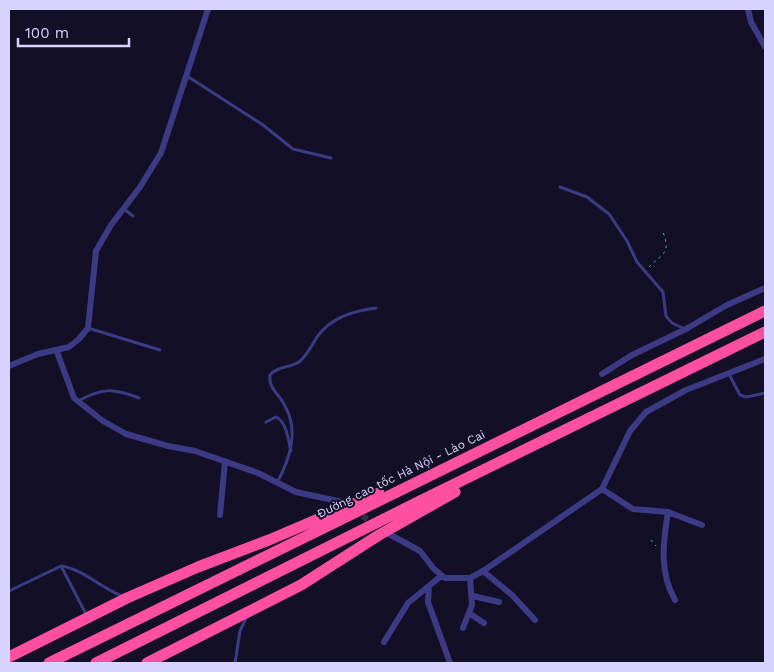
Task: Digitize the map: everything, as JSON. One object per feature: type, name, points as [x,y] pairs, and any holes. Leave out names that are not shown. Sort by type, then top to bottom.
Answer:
[{"type":"highway","name":"Đường cao tốc Hà Nội - Lào Cai","points":[[49,663],[765,311]]},
{"type":"highway","points":[[96,663],[416,503],[765,332]]},
{"type":"highway","points":[[147,663],[301,585],[379,535],[547,440]]},
{"type":"highway","points":[[9,657],[127,598],[198,567],[451,465]]},
{"type":"street","points":[[9,366],[38,354],[57,352],[74,344],[88,328],[96,251],[105,234],[161,153],[208,9]]},
{"type":"street","points":[[748,9],[751,22],[765,47]]},
{"type":"street","points":[[602,374],[632,355],[686,329],[727,305],[765,288]]},
{"type":"street","points":[[57,352],[71,393],[77,402],[126,434],[225,461],[278,482],[296,492],[342,502]]},
{"type":"street","points":[[389,534],[420,551],[441,576],[454,579],[470,578],[483,571],[602,488],[639,418],[653,407],[765,359]]},
{"type":"street","points":[[220,515],[225,461]]},
{"type":"street","points":[[602,488],[633,509],[668,512],[702,525]]},
{"type":"street","points":[[668,512],[663,546],[664,566],[668,588],[675,600]]},
{"type":"street","points":[[483,571],[512,595],[534,620]]},
{"type":"street","points":[[384,642],[408,603],[441,576]]},
{"type":"street","points":[[463,628],[473,596],[470,578]]},
{"type":"street","points":[[429,586],[428,602],[450,663]]},
{"type":"street","points":[[473,596],[499,602]]},
{"type":"street","points":[[469,613],[484,623]]},
{"type":"lane","points":[[187,76],[263,124],[293,148],[331,158]]},
{"type":"lane","points":[[560,187],[587,197],[609,214],[627,241],[637,262],[663,292],[666,316],[672,323],[686,329]]},
{"type":"lane","points":[[123,209],[133,216]]},
{"type":"lane","points":[[278,482],[291,451],[293,438],[288,413],[273,388],[270,374],[279,368],[298,362],[306,355],[322,330],[336,320],[350,313],[376,308]]},
{"type":"lane","points":[[88,328],[160,350]]},
{"type":"lane","points":[[729,374],[740,394],[746,397],[765,393]]},
{"type":"lane","points":[[77,402],[103,390],[119,390],[139,398]]},
{"type":"lane","points":[[266,422],[276,417],[280,419],[291,451]]},
{"type":"lane","points":[[9,591],[61,566],[76,570],[108,591],[127,598]]},
{"type":"lane","points":[[61,566],[88,618]]},
{"type":"lane","points":[[235,663],[240,631],[248,612]]},
{"type":"path","points":[[646,272],[665,254],[667,243],[663,232]]},
{"type":"tunnel","points":[[355,511],[376,525]]}]
